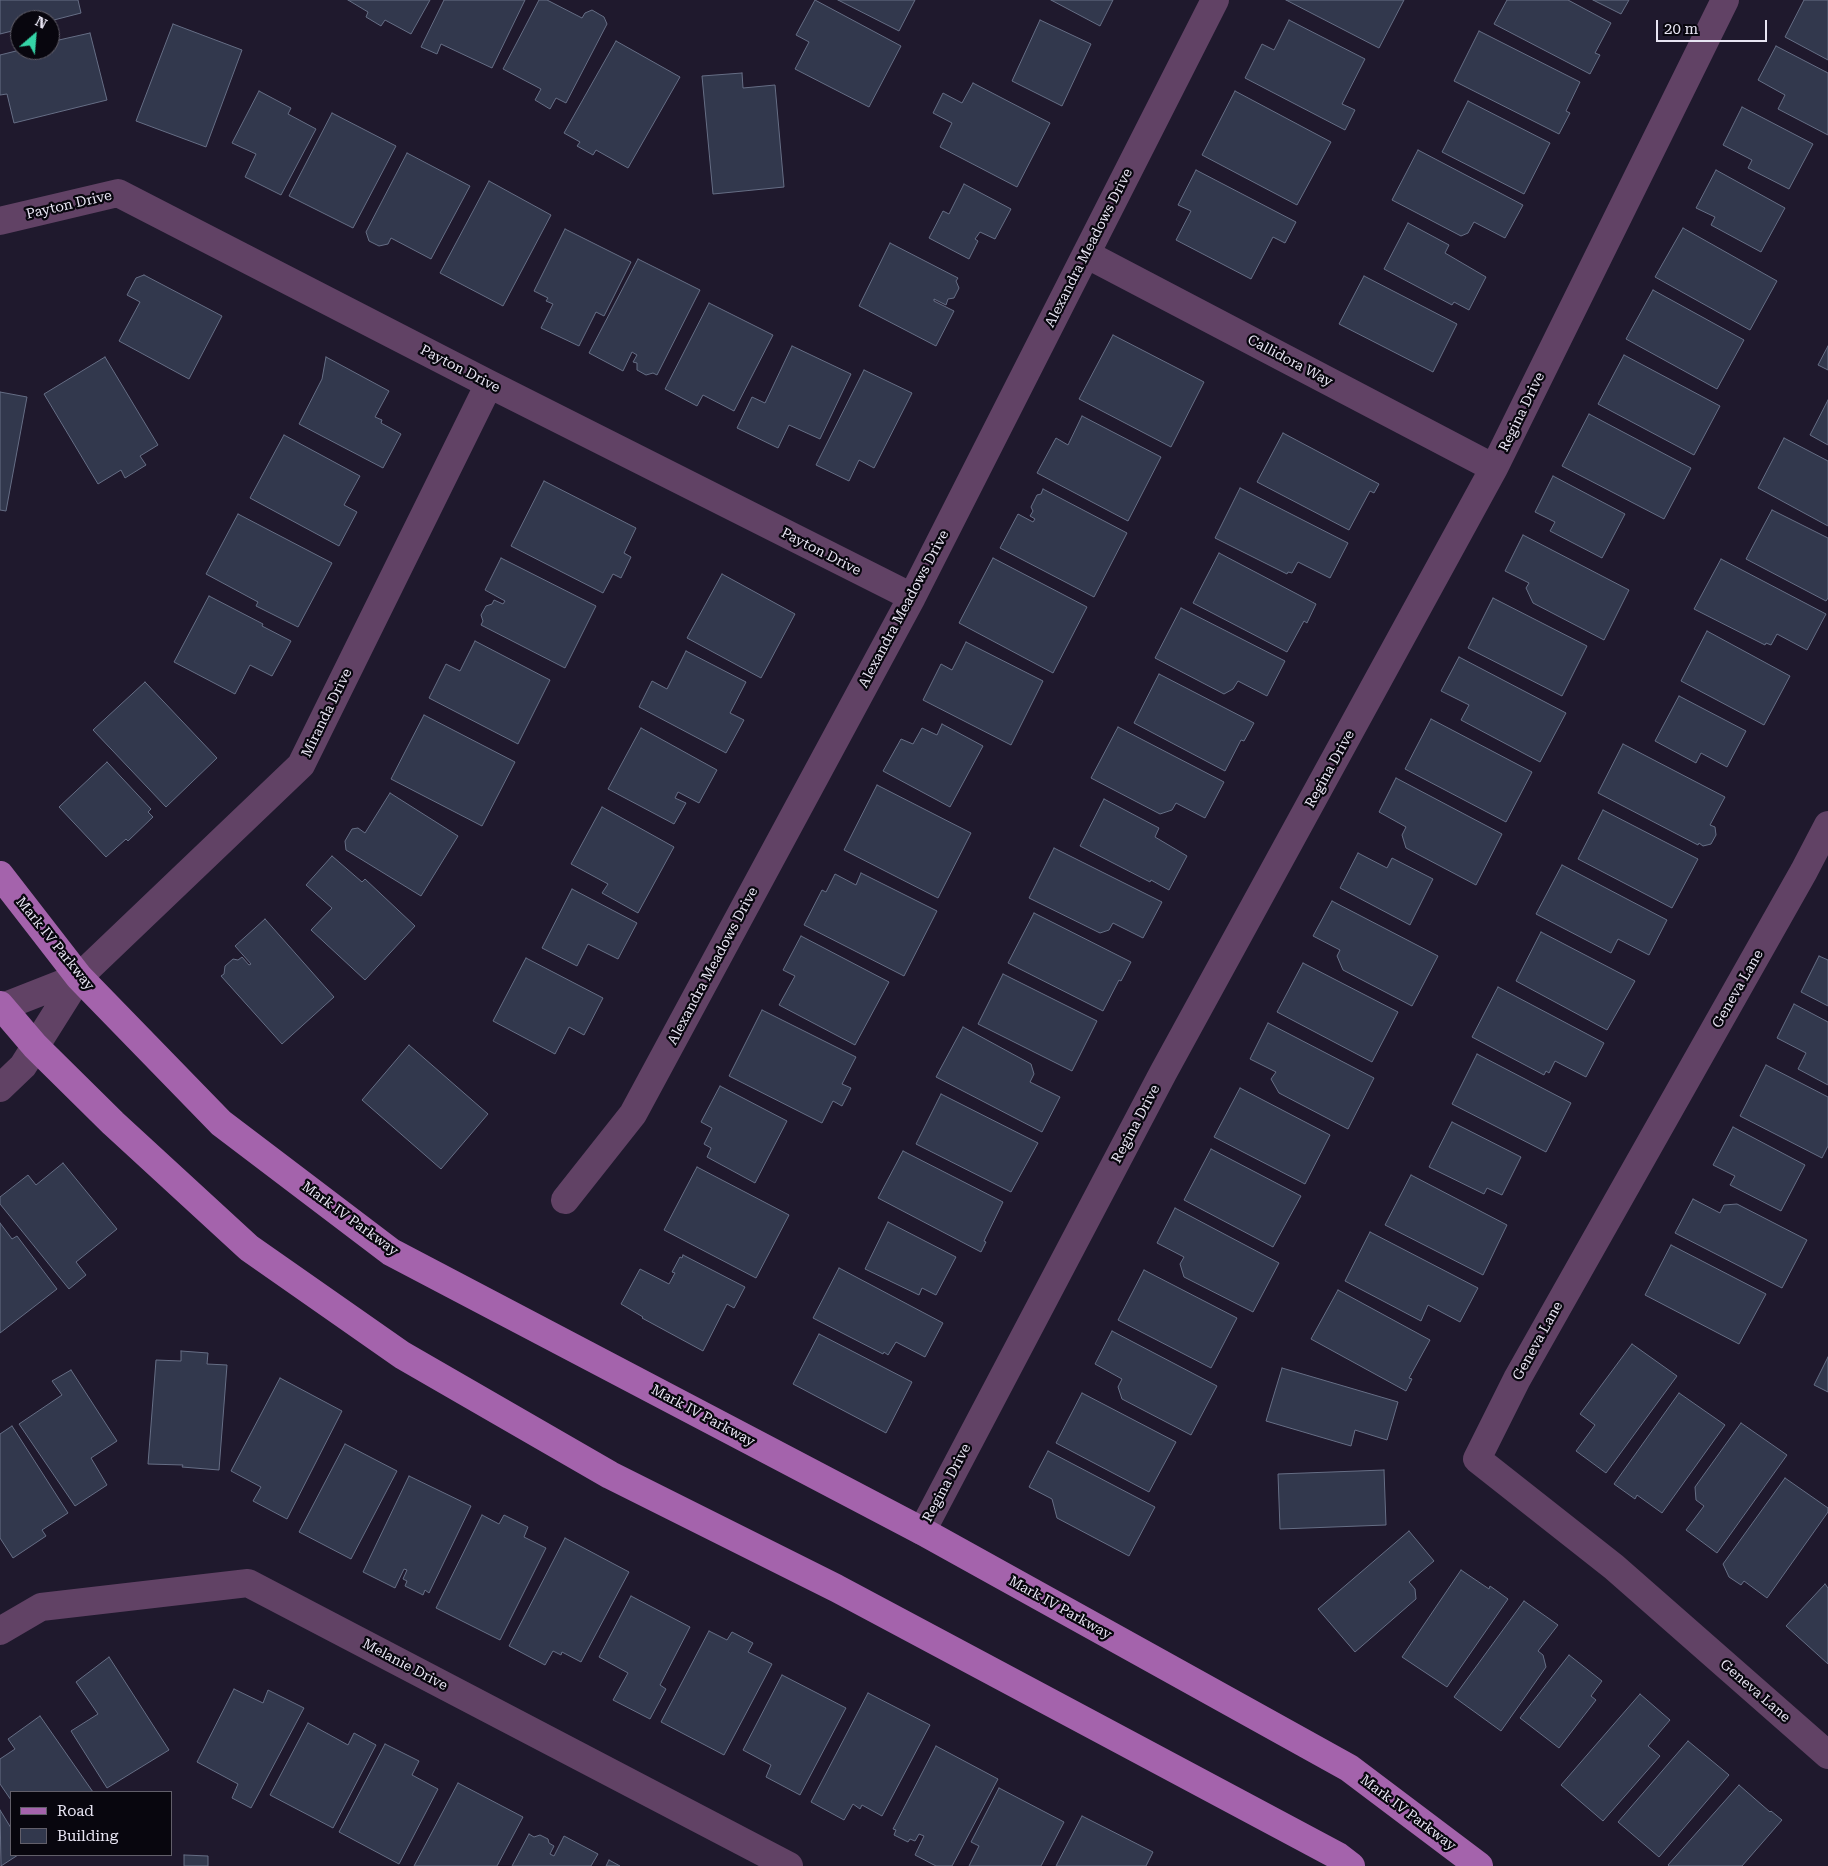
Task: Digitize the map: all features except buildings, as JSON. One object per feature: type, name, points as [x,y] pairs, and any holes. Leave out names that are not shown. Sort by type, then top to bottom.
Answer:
[{"type":"main road","name":"Mark IV Parkway","points":[[0,875],[79,977],[221,1123],[392,1252],[922,1531],[1349,1768],[1479,1866]]},
{"type":"main road","points":[[1,1007],[35,1046],[113,1123],[249,1248],[402,1355],[610,1475],[836,1588],[1329,1852],[1351,1866]]},
{"type":"street","name":"Alexandra Meadows Drive","points":[[565,1200],[633,1114],[912,597],[1215,0]]},
{"type":"street","name":"Regina Drive","points":[[922,1531],[1163,1073],[1494,468],[1725,0]]},
{"type":"street","name":"Payton Drive","points":[[0,221],[118,193],[489,384],[912,597]]},
{"type":"street","name":"Callidora Way","points":[[1086,254],[1494,468]]},
{"type":"street","name":"Miranda Drive","points":[[0,1088],[23,1066],[79,977],[301,765],[489,384]]},
{"type":"street","name":"Geneva Lane","points":[[1828,825],[1804,872],[1517,1379],[1477,1459],[1614,1567],[1828,1755]]},
{"type":"street","name":"Miranda Drive","points":[[1,1007],[79,977]]},
{"type":"street","name":"Melanie Drive","points":[[0,1631],[41,1607],[248,1583],[789,1866]]}]
